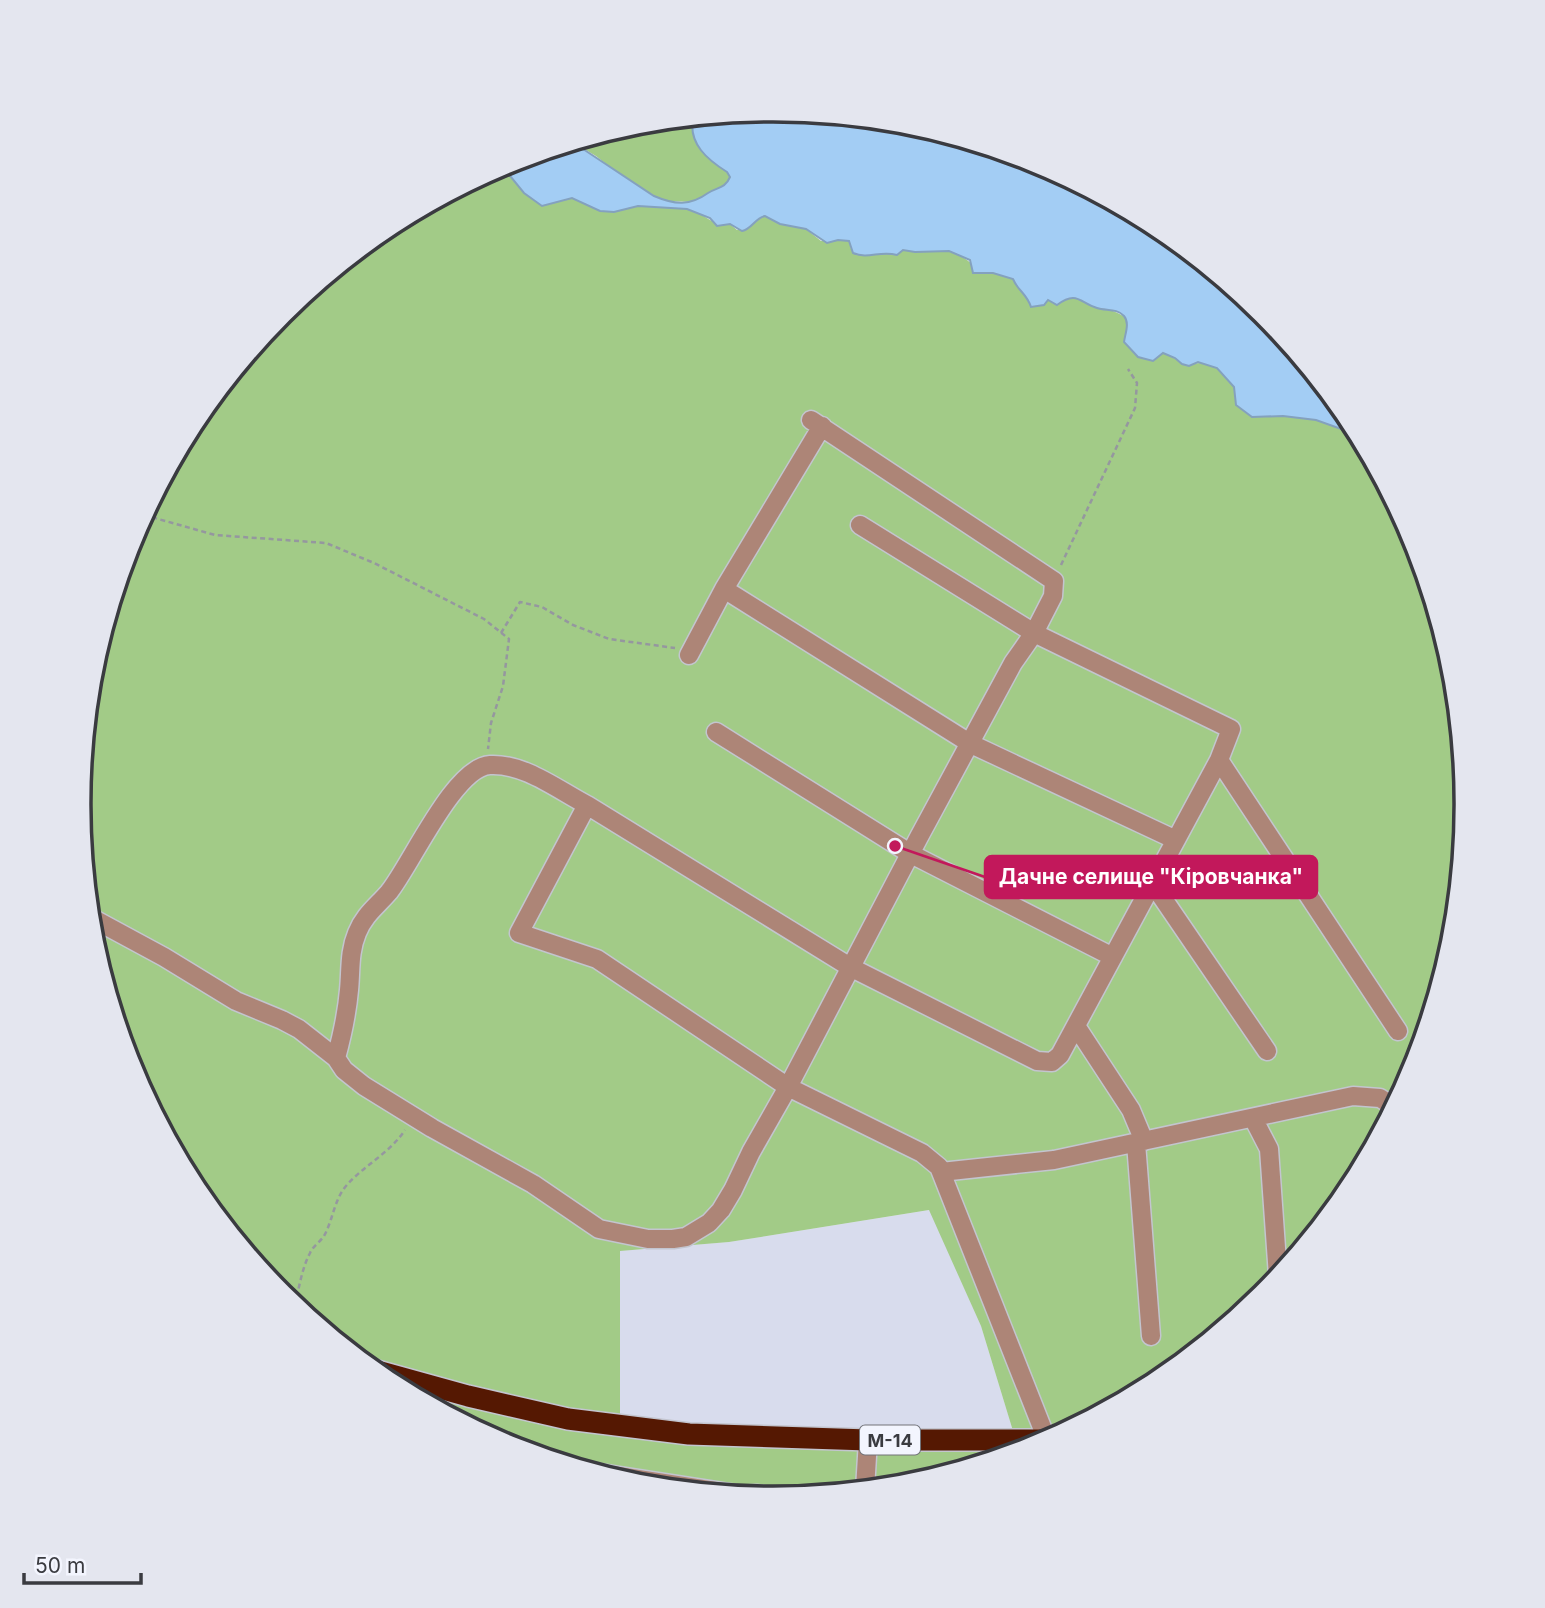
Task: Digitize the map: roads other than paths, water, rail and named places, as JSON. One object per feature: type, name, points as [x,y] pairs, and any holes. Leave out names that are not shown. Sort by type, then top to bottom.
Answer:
[{"type":"highway","name":"М-14","points":[[408,1379],[468,1396],[606,1425],[733,1437],[1017,1440]]},
{"type":"lane","points":[[102,923],[236,1001],[299,1029],[335,1058],[352,1077],[411,1115],[533,1184],[599,1229],[648,1239],[673,1239],[698,1231],[720,1210],[788,1087],[1013,663],[1034,633],[1053,596],[1054,581],[816,423],[690,653]]},
{"type":"lane","points":[[335,1058],[349,990],[349,959],[362,921],[390,891],[438,813],[468,776],[486,765],[518,769],[587,804],[850,967],[1037,1061],[1052,1062],[1060,1055],[1219,760],[1231,729],[1034,633],[860,525]]},
{"type":"lane","points":[[724,589],[971,744],[1176,840]]},
{"type":"lane","points":[[716,732],[911,853],[1113,957]]},
{"type":"lane","points":[[1219,760],[1398,1031]]},
{"type":"lane","points":[[587,804],[519,933],[597,958],[788,1087],[922,1153],[939,1167],[1044,1429]]},
{"type":"lane","points":[[1153,884],[1267,1051]]},
{"type":"lane","points":[[1076,1026],[1131,1110],[1140,1142],[1151,1336]]},
{"type":"lane","points":[[941,1172],[1054,1160],[1353,1096],[1380,1098],[1386,1102]]},
{"type":"lane","points":[[1253,1118],[1269,1149],[1278,1261]]},
{"type":"lane","points":[[868,1440],[870,1478]]},
{"type":"water","points":[[772,122],[861,128],[949,146],[1033,174],[1113,214],[1187,263],[1254,322],[1285,355],[1342,429],[1316,420],[1283,416],[1252,417],[1236,405],[1234,387],[1217,368],[1198,362],[1189,366],[1163,353],[1153,361],[1138,357],[1124,342],[1127,322],[1121,313],[1097,308],[1074,298],[1057,305],[1048,300],[1044,305],[1031,307],[1013,279],[993,273],[973,273],[970,260],[949,251],[903,250],[897,255],[859,255],[853,253],[849,241],[827,243],[806,229],[780,224],[765,216],[742,231],[730,224],[717,226],[710,218],[687,209],[638,206],[614,212],[600,211],[572,198],[542,206],[524,193],[509,175],[584,150],[654,196],[669,201],[689,202],[723,186],[730,177],[701,150],[692,127],[728,124]]},
{"type":"place","name":"Дачне селище \"Кіровчанка\"","points":[[895,846]]}]
